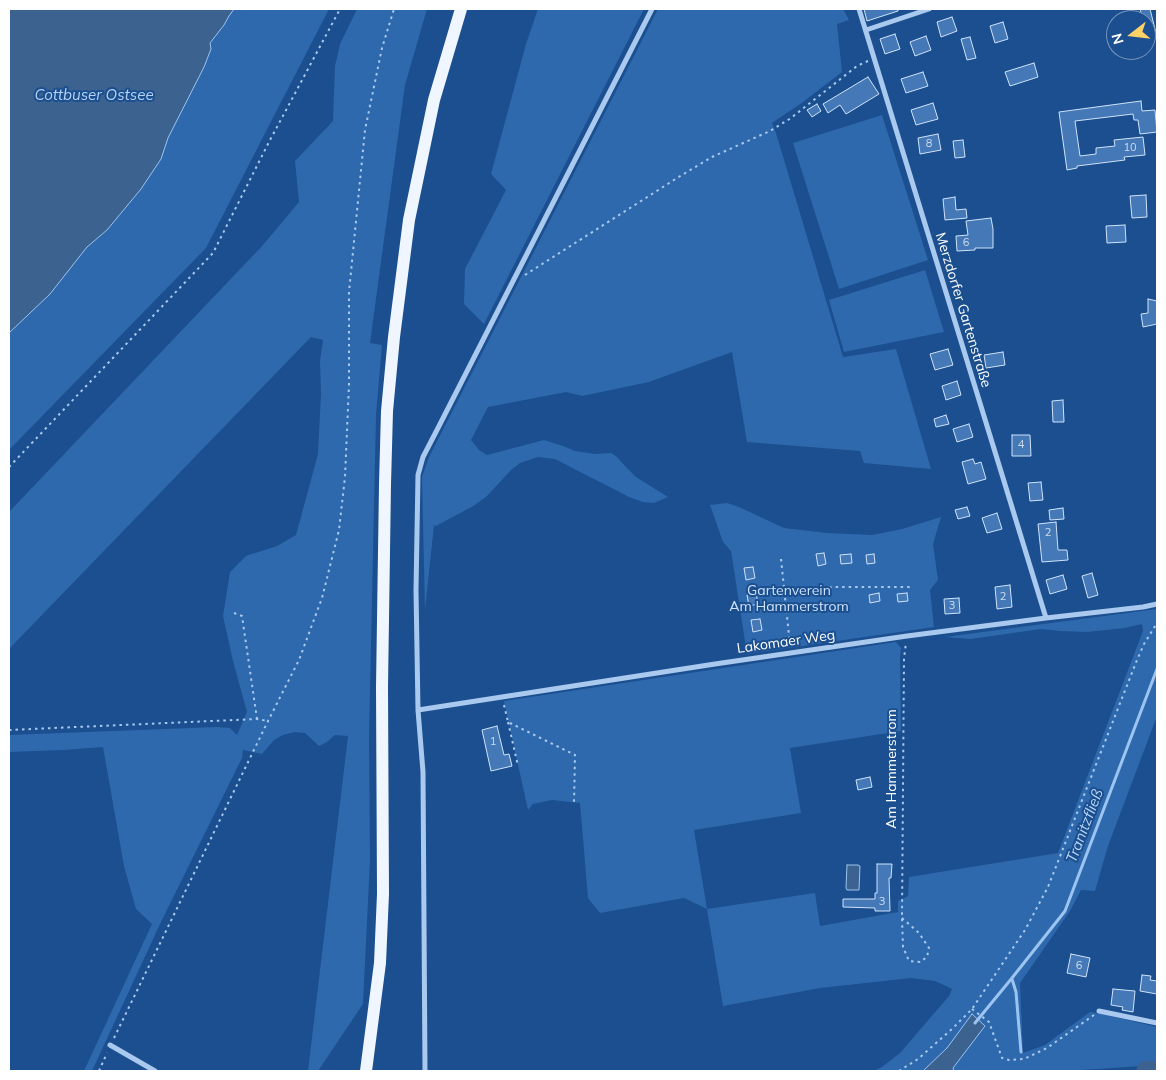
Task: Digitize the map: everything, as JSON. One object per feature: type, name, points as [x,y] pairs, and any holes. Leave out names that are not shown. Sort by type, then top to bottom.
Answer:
[{"type":"main road","points":[[366,1071],[380,963],[383,894],[382,686],[384,484],[388,402],[409,220],[434,100],[461,9]]},
{"type":"street","points":[[426,1071],[423,772],[418,710],[416,590],[418,475],[423,457],[652,9]]},
{"type":"street","name":"Merzdorfer Gartenstraße","points":[[860,9],[1046,618]]},
{"type":"street","points":[[866,30],[930,9]]},
{"type":"street","name":"Lakomaer Weg","points":[[418,710],[907,636],[1157,604]]},
{"type":"street","points":[[1099,1011],[1157,1023]]},
{"type":"street","points":[[110,1045],[155,1071]]},
{"type":"path","points":[[9,467],[213,253],[269,142],[340,9]]},
{"type":"path","points":[[98,1071],[299,660],[322,598],[339,530],[345,477],[349,384],[349,292],[365,130],[382,48],[394,9]]},
{"type":"path","points":[[512,283],[705,161],[738,144],[770,131],[791,118],[858,66],[874,58]]},
{"type":"path","points":[[780,559],[791,653]]},
{"type":"path","points":[[784,593],[834,588],[911,586]]},
{"type":"path","points":[[234,613],[242,616],[257,719]]},
{"type":"path","points":[[899,1071],[918,1059],[972,1009],[1025,930],[1048,887],[1137,660],[1144,644],[1157,624]]},
{"type":"path","name":"Am Hammerstrom","points":[[902,918],[919,933],[928,948],[927,957],[920,962],[909,961],[903,947],[902,918],[904,658],[907,636]]},
{"type":"path","points":[[502,697],[518,766]]},
{"type":"path","points":[[9,730],[268,720]]},
{"type":"path","points":[[508,722],[575,755],[574,804]]},
{"type":"path","points":[[972,1009],[989,1022],[1002,1058],[1009,1060],[1024,1060],[1047,1048],[1099,1011]]},
{"type":"green space","points":[[234,9],[329,9],[206,248],[9,450],[9,333],[50,294],[87,247],[107,230],[141,189],[161,159],[168,138],[204,67],[211,49],[209,43]]},
{"type":"green space","points":[[357,9],[427,9],[405,85],[370,343],[382,345],[376,415],[369,737],[370,860],[363,1004],[318,1071],[308,1071],[348,736],[335,735],[319,746],[305,733],[295,732],[274,740],[262,754],[243,750],[242,758],[160,924],[92,1071],[84,1071],[152,924],[136,909],[124,866],[103,747],[9,752],[9,735],[217,727],[230,728],[237,735],[247,712],[223,616],[230,572],[246,556],[277,546],[296,535],[318,454],[321,394],[320,361],[323,340],[311,337],[9,649],[9,512],[263,245],[299,202],[295,161],[333,121],[335,66],[340,44]]},
{"type":"green space","points":[[538,9],[644,9],[484,324],[464,304],[465,269],[506,190],[491,174],[526,44]]},
{"type":"green space","points":[[658,9],[843,9],[849,20],[837,24],[842,72],[772,123],[843,357],[896,349],[931,469],[864,463],[860,451],[747,442],[732,352],[649,382],[582,396],[566,392],[488,407],[471,440],[479,450],[487,455],[544,440],[575,451],[595,454],[611,453],[636,477],[668,497],[654,503],[643,502],[629,497],[555,459],[538,457],[520,463],[487,496],[475,505],[436,526],[434,525],[425,610],[422,477],[429,457]]},
{"type":"green space","points":[[882,115],[928,260],[839,289],[793,143]]},
{"type":"green space","points":[[925,270],[944,332],[844,352],[829,300]]},
{"type":"green space","name":"Gartenverein Am Hammerstrom","points":[[727,503],[784,528],[827,533],[872,535],[902,529],[941,517],[933,544],[938,580],[930,590],[934,627],[747,654],[731,551],[723,542],[710,505]]},
{"type":"green space","points":[[1157,609],[1157,716],[1108,846],[1095,891],[1081,890],[1070,911],[1020,983],[1023,1053],[1045,1045],[1090,1012],[1157,1027],[1157,1065],[1066,1071],[954,1071],[953,1068],[985,1026],[972,1015],[947,1048],[923,1071],[874,1071],[900,1053],[949,996],[952,989],[935,981],[911,978],[820,988],[723,1006],[707,909],[815,893],[820,926],[898,912],[898,901],[908,896],[909,877],[1058,853],[1143,631],[1142,624],[1125,628],[1087,632],[1041,629],[971,639],[945,637]]},
{"type":"green space","points":[[896,642],[901,648],[901,731],[790,748],[801,813],[694,830],[707,909],[684,898],[600,913],[588,898],[580,803],[552,800],[533,804],[528,810],[504,701]]},
{"type":"water","name":"Cottbuser Ostsee","points":[[9,9],[234,9],[210,43],[211,49],[204,67],[168,138],[161,159],[141,189],[107,230],[87,247],[50,294],[9,333]]},
{"type":"water","points":[[847,865],[860,866],[859,890],[847,890],[846,888]]},
{"type":"water","points":[[972,1014],[985,1026],[953,1068],[954,1071],[923,1071],[947,1048]]},
{"type":"building","points":[[864,9],[898,9],[898,11],[867,21]]},
{"type":"building","points":[[952,17],[957,31],[941,37],[937,22]]},
{"type":"building","points":[[1003,22],[1008,39],[995,43],[990,26]]},
{"type":"building","points":[[895,34],[900,49],[885,54],[880,39]]},
{"type":"building","points":[[926,36],[931,50],[915,56],[910,42]]},
{"type":"building","points":[[970,37],[976,58],[967,60],[961,39]]},
{"type":"building","points":[[1034,63],[1038,77],[1010,86],[1005,72]]},
{"type":"building","points":[[923,72],[928,86],[906,93],[901,79]]},
{"type":"building","points":[[868,77],[879,94],[846,114],[840,105],[828,113],[823,104]]},
{"type":"building","points":[[1141,101],[1142,111],[1155,110],[1157,132],[1140,134],[1138,120],[1134,120],[1133,114],[1075,121],[1080,156],[1096,154],[1096,148],[1115,146],[1114,140],[1143,137],[1145,155],[1124,157],[1125,160],[1077,166],[1077,168],[1067,170],[1059,112]]},
{"type":"building","points":[[933,103],[938,119],[916,125],[911,110]]},
{"type":"building","points":[[817,104],[821,111],[812,117],[807,110]]},
{"type":"building","points":[[938,134],[941,150],[920,154],[918,138]]},
{"type":"building","points":[[963,140],[965,157],[955,158],[953,141]]},
{"type":"building","points":[[1146,195],[1147,217],[1132,218],[1130,196]]},
{"type":"building","points":[[955,197],[956,210],[966,209],[967,218],[945,220],[943,199]]},
{"type":"building","points":[[991,218],[993,248],[957,251],[956,236],[968,235],[966,221]]},
{"type":"building","points":[[1125,225],[1126,242],[1107,243],[1106,226]]},
{"type":"building","points":[[1148,299],[1157,301],[1157,324],[1143,327],[1141,314],[1148,313]]},
{"type":"building","points":[[948,349],[953,365],[935,370],[930,354]]},
{"type":"building","points":[[1003,352],[1005,365],[986,368],[984,355]]},
{"type":"building","points":[[957,381],[961,395],[946,400],[942,386]]},
{"type":"building","points":[[1063,400],[1064,422],[1053,422],[1052,401]]},
{"type":"building","points":[[946,415],[949,424],[936,427],[934,419]]},
{"type":"building","points":[[969,424],[973,437],[957,442],[953,429]]},
{"type":"building","points":[[1012,435],[1030,435],[1031,456],[1012,456]]},
{"type":"building","points":[[973,459],[975,464],[981,462],[986,479],[968,484],[962,462]]},
{"type":"building","points":[[1041,482],[1043,500],[1030,501],[1028,483]]},
{"type":"building","points":[[967,507],[970,516],[958,519],[955,510]]},
{"type":"building","points":[[1063,508],[1064,519],[1050,520],[1049,510]]},
{"type":"building","points":[[997,513],[1002,529],[987,533],[982,518]]},
{"type":"building","points":[[1056,522],[1058,550],[1067,550],[1068,560],[1042,562],[1038,524]]},
{"type":"building","points":[[824,553],[826,564],[818,566],[816,554]]},
{"type":"building","points":[[851,554],[852,563],[841,564],[840,555]]},
{"type":"building","points":[[874,554],[875,563],[867,564],[866,555]]},
{"type":"building","points":[[753,567],[755,578],[746,580],[744,568]]},
{"type":"building","points":[[1092,573],[1098,595],[1088,598],[1082,576]]},
{"type":"building","points":[[1063,575],[1067,589],[1050,594],[1046,580]]},
{"type":"building","points":[[1010,585],[1012,607],[997,609],[995,587]]},
{"type":"building","points":[[756,593],[758,604],[749,606],[747,595]]},
{"type":"building","points":[[879,593],[880,601],[870,603],[869,595]]},
{"type":"building","points":[[907,593],[908,601],[898,602],[897,594]]},
{"type":"building","points":[[959,598],[960,613],[945,614],[944,599]]},
{"type":"building","points":[[760,619],[762,630],[753,632],[751,620]]},
{"type":"building","points":[[497,726],[504,755],[509,754],[512,766],[491,771],[482,730]]},
{"type":"building","points":[[870,777],[872,787],[858,790],[856,780]]},
{"type":"building","points":[[877,864],[892,864],[891,878],[889,878],[890,911],[875,911],[875,908],[843,907],[843,899],[875,899],[875,893],[877,893]]},
{"type":"building","points":[[1071,954],[1090,958],[1086,977],[1067,973]]},
{"type":"building","points":[[1142,975],[1151,976],[1150,980],[1157,981],[1157,994],[1140,991]]},
{"type":"building","points":[[1113,989],[1135,991],[1133,1012],[1122,1010],[1123,1007],[1111,1005]]},
{"type":"waterway","name":"Tranitzfließ","points":[[975,1023],[1065,911],[1157,669]]},
{"type":"waterway","name":"Tranitzfließ","points":[[1012,979],[1016,992],[1021,1052]]},
{"type":"waterway","points":[[1146,1071],[1157,1071]]}]
